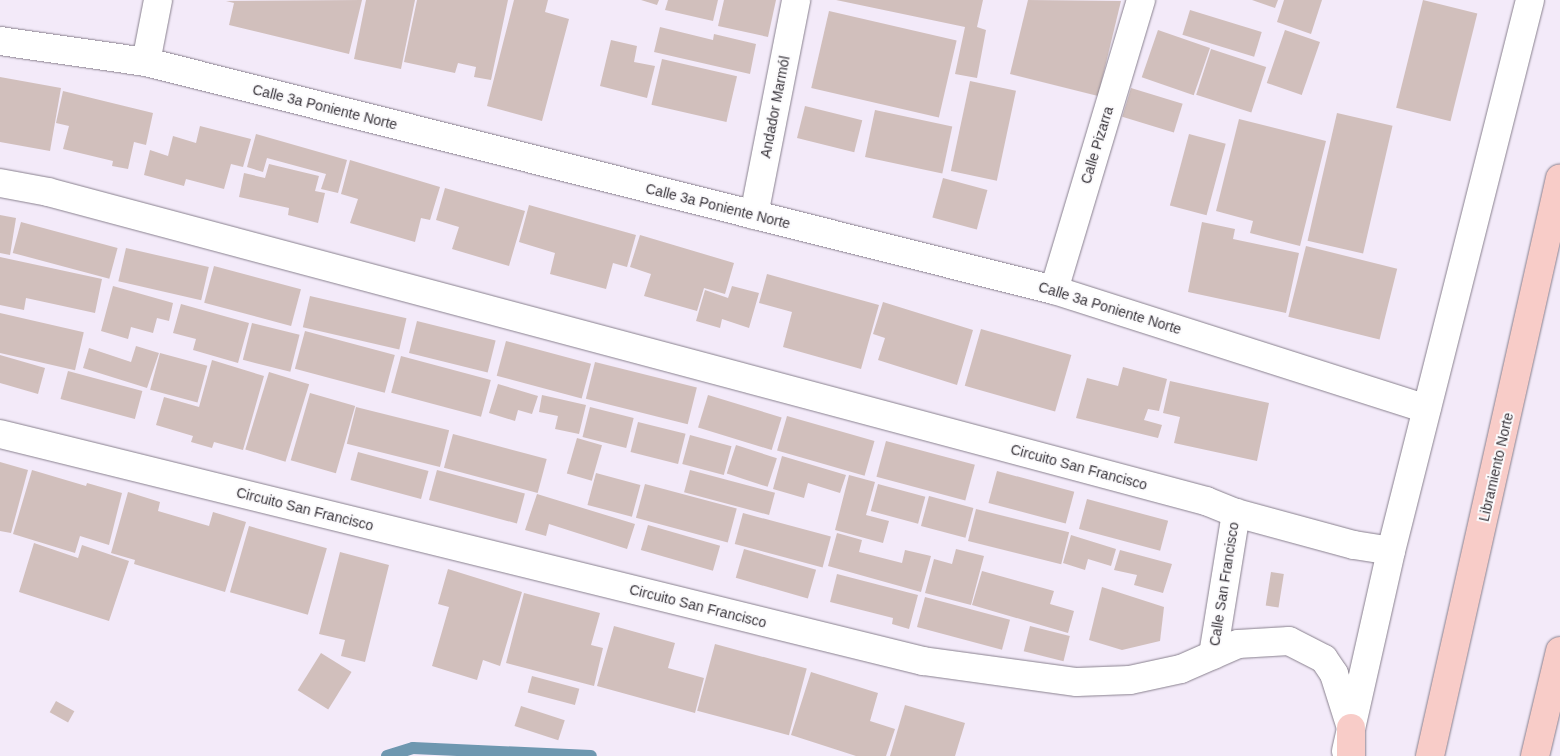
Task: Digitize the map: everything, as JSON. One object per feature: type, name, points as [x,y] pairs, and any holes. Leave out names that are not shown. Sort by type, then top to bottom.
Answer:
[{"type":"highway","name":"Libramiento Norte","points":[[1430,756],[1560,178]]},
{"type":"highway","points":[[1538,750],[1560,651]]},
{"type":"highway","points":[[1421,756],[1438,727]]},
{"type":"highway","points":[[1351,728],[1351,756]]},
{"type":"street","points":[[146,62],[158,0]]},
{"type":"street","name":"Andador Marmól","points":[[754,215],[796,0]]},
{"type":"street","name":"Calle Pizarra","points":[[1054,290],[1140,0]]},
{"type":"street","points":[[1344,756],[1391,551],[1530,0]]},
{"type":"street","name":"Calle 3a Poniente Norte","points":[[0,41],[146,62],[1054,290],[1426,409]]},
{"type":"street","name":"Circuito San Francisco","points":[[0,183],[48,192],[1186,496],[1236,513],[1316,533],[1354,545],[1391,551]]},
{"type":"street","name":"Circuito San Francisco","points":[[0,434],[923,661],[1077,682],[1130,680],[1181,669],[1238,644],[1289,641],[1324,659],[1334,674],[1351,728]]},
{"type":"street","name":"Calle San Francisco","points":[[1213,655],[1236,513]]},
{"type":"building","points":[[362,0],[349,54],[229,25],[234,3],[226,1]]},
{"type":"building","points":[[366,0],[415,0],[401,69],[354,59]]},
{"type":"building","points":[[417,0],[508,0],[491,80],[474,77],[476,67],[458,63],[455,73],[404,62]]},
{"type":"building","points":[[514,0],[548,0],[545,12],[569,19],[542,121],[487,106]]},
{"type":"building","points":[[641,0],[659,0],[657,5]]},
{"type":"building","points":[[668,0],[718,0],[713,21],[665,10]]},
{"type":"building","points":[[724,0],[776,0],[768,37],[718,26]]},
{"type":"building","points":[[836,0],[983,0],[977,27],[986,30],[977,78],[955,74],[965,27]]},
{"type":"building","points":[[1028,0],[1121,1],[1098,96],[1010,74]]},
{"type":"building","points":[[1252,0],[1278,0],[1275,8]]},
{"type":"building","points":[[1284,0],[1322,0],[1311,34],[1277,22]]},
{"type":"building","points":[[1423,0],[1477,14],[1450,121],[1396,108]]},
{"type":"building","points":[[1190,10],[1262,32],[1254,57],[1182,35]]},
{"type":"building","points":[[829,11],[957,40],[939,117],[811,88]]},
{"type":"building","points":[[660,27],[713,40],[714,34],[756,44],[750,74],[654,52]]},
{"type":"building","points":[[1158,30],[1210,48],[1194,95],[1142,77]]},
{"type":"building","points":[[1285,30],[1320,42],[1302,95],[1267,83]]},
{"type":"building","points":[[611,40],[637,46],[634,62],[655,66],[647,98],[600,86]]},
{"type":"building","points":[[1211,49],[1266,67],[1251,113],[1196,95]]},
{"type":"building","points":[[662,59],[737,76],[726,122],[651,105]]},
{"type":"building","points":[[0,77],[61,88],[50,151],[0,142]]},
{"type":"building","points":[[970,81],[1016,91],[997,181],[951,171]]},
{"type":"building","points":[[1131,88],[1183,104],[1174,132],[1122,117]]},
{"type":"building","points":[[63,91],[153,113],[146,145],[134,142],[128,169],[112,166],[113,161],[63,149],[69,126],[56,123]]},
{"type":"building","points":[[805,106],[862,120],[854,152],[797,138]]},
{"type":"building","points":[[875,110],[952,126],[942,173],[865,157]]},
{"type":"building","points":[[1337,113],[1393,126],[1363,253],[1308,241]]},
{"type":"building","points":[[1239,119],[1326,141],[1300,246],[1250,233],[1253,221],[1216,211]]},
{"type":"building","points":[[200,126],[251,139],[243,167],[231,164],[224,189],[186,179],[184,186],[144,175],[150,150],[168,156],[173,136],[196,143]]},
{"type":"building","points":[[256,134],[347,160],[338,193],[321,189],[326,174],[267,158],[263,172],[247,167]]},
{"type":"building","points":[[1189,134],[1226,144],[1207,215],[1170,205]]},
{"type":"building","points":[[350,160],[440,187],[430,220],[421,218],[415,242],[350,223],[358,199],[341,194]]},
{"type":"building","points":[[269,164],[319,176],[315,191],[325,193],[318,223],[288,215],[289,208],[239,197],[244,173],[265,178]]},
{"type":"building","points":[[943,178],[987,190],[977,230],[932,218]]},
{"type":"building","points":[[445,188],[525,211],[509,266],[452,249],[459,227],[436,220]]},
{"type":"building","points":[[529,205],[636,235],[627,267],[613,263],[606,289],[550,274],[555,253],[519,242]]},
{"type":"building","points":[[0,215],[16,218],[10,255],[0,253]]},
{"type":"building","points":[[21,222],[118,248],[109,279],[13,253]]},
{"type":"building","points":[[1202,222],[1235,229],[1233,239],[1299,253],[1286,313],[1188,292]]},
{"type":"building","points":[[640,235],[734,263],[725,294],[704,288],[697,311],[644,296],[651,274],[630,267]]},
{"type":"building","points":[[1306,246],[1397,269],[1380,340],[1288,317]]},
{"type":"building","points":[[126,248],[209,267],[201,300],[118,281]]},
{"type":"building","points":[[0,257],[102,279],[95,313],[26,298],[24,310],[0,305]]},
{"type":"building","points":[[214,266],[301,289],[291,326],[204,303]]},
{"type":"building","points":[[767,274],[879,305],[861,369],[783,347],[792,312],[759,303]]},
{"type":"building","points":[[113,286],[173,303],[169,321],[157,318],[153,333],[131,327],[128,339],[101,331]]},
{"type":"building","points":[[732,286],[759,293],[749,328],[722,319],[720,328],[696,321],[705,290],[728,298]]},
{"type":"building","points":[[310,296],[406,318],[399,349],[303,327]]},
{"type":"building","points":[[883,302],[973,330],[957,385],[878,360],[885,338],[873,334]]},
{"type":"building","points":[[181,304],[249,323],[238,363],[193,350],[196,339],[173,333]]},
{"type":"building","points":[[0,313],[84,332],[75,370],[0,353]]},
{"type":"building","points":[[417,321],[496,341],[488,373],[409,353]]},
{"type":"building","points":[[252,323],[300,335],[290,372],[243,360]]},
{"type":"building","points":[[981,329],[1071,355],[1055,412],[965,386]]},
{"type":"building","points":[[305,331],[395,355],[385,393],[295,369]]},
{"type":"building","points":[[506,341],[591,364],[582,399],[497,376]]},
{"type":"building","points":[[136,346],[159,353],[147,388],[83,368],[89,348],[131,362]]},
{"type":"building","points":[[160,353],[207,366],[197,402],[150,390]]},
{"type":"building","points":[[0,355],[45,368],[38,394],[0,383]]},
{"type":"building","points":[[401,356],[491,380],[481,417],[391,393]]},
{"type":"building","points":[[212,360],[264,376],[243,450],[214,442],[212,448],[191,442],[193,436],[156,425],[164,397],[199,407]]},
{"type":"building","points":[[595,362],[697,387],[688,424],[586,399]]},
{"type":"building","points":[[1123,367],[1167,379],[1159,411],[1148,409],[1144,420],[1162,425],[1158,438],[1076,418],[1087,378],[1118,386]]},
{"type":"building","points":[[68,371],[142,391],[135,419],[60,399]]},
{"type":"building","points":[[269,372],[309,384],[285,462],[245,449]]},
{"type":"building","points":[[1170,381],[1269,403],[1257,461],[1174,443],[1180,417],[1163,413]]},
{"type":"building","points":[[498,384],[538,396],[532,414],[518,410],[515,421],[489,413]]},
{"type":"building","points":[[310,393],[355,406],[336,473],[291,460]]},
{"type":"building","points":[[542,395],[586,405],[579,434],[555,429],[558,416],[539,412]]},
{"type":"building","points":[[708,395],[782,418],[772,450],[698,428]]},
{"type":"building","points":[[356,407],[449,430],[440,467],[347,444]]},
{"type":"building","points":[[590,407],[634,418],[626,448],[583,437]]},
{"type":"building","points":[[787,416],[874,441],[865,476],[777,451]]},
{"type":"building","points":[[638,422],[686,434],[678,464],[631,452]]},
{"type":"building","points":[[453,434],[547,459],[538,493],[444,468]]},
{"type":"building","points":[[690,435],[732,446],[724,475],[682,464]]},
{"type":"building","points":[[577,438],[602,445],[592,481],[567,474]]},
{"type":"building","points":[[886,441],[975,465],[965,501],[876,477]]},
{"type":"building","points":[[736,445],[777,458],[768,487],[727,474]]},
{"type":"building","points":[[358,452],[429,471],[421,499],[350,480]]},
{"type":"building","points":[[782,456],[846,475],[840,493],[808,483],[804,498],[773,489]]},
{"type":"building","points":[[0,462],[28,470],[11,533],[0,531]]},
{"type":"building","points":[[32,470],[86,486],[87,483],[122,493],[109,545],[80,536],[75,553],[13,534]]},
{"type":"building","points":[[437,470],[525,494],[517,523],[429,500]]},
{"type":"building","points":[[690,470],[775,493],[769,515],[684,492]]},
{"type":"building","points":[[997,471],[1074,492],[1066,524],[988,503]]},
{"type":"building","points":[[596,473],[640,485],[632,517],[587,505]]},
{"type":"building","points":[[849,475],[875,482],[866,515],[889,521],[883,543],[835,530]]},
{"type":"building","points":[[645,484],[737,509],[728,542],[636,518]]},
{"type":"building","points":[[878,484],[925,497],[918,524],[871,511]]},
{"type":"building","points":[[128,492],[160,502],[158,511],[209,526],[213,512],[246,522],[225,592],[134,564],[135,560],[111,553]]},
{"type":"building","points":[[537,494],[635,524],[627,549],[549,524],[546,536],[525,530]]},
{"type":"building","points":[[929,496],[973,508],[965,538],[921,526]]},
{"type":"building","points":[[1087,499],[1168,521],[1160,551],[1079,529]]},
{"type":"building","points":[[976,509],[1069,532],[1061,564],[968,541]]},
{"type":"building","points":[[743,513],[831,537],[823,567],[735,544]]},
{"type":"building","points":[[648,525],[720,546],[713,571],[641,550]]},
{"type":"building","points":[[249,526],[327,548],[308,615],[230,592]]},
{"type":"building","points":[[837,533],[862,540],[859,552],[902,563],[905,550],[931,556],[921,592],[828,566]]},
{"type":"building","points":[[1071,535],[1116,549],[1111,566],[1088,559],[1085,570],[1063,563]]},
{"type":"building","points":[[34,543],[78,558],[82,545],[129,561],[109,621],[19,592]]},
{"type":"building","points":[[744,549],[816,570],[808,599],[736,578]]},
{"type":"building","points":[[956,549],[984,556],[971,605],[925,593],[934,559],[952,564]]},
{"type":"building","points":[[1120,550],[1172,564],[1163,593],[1134,585],[1137,575],[1114,570]]},
{"type":"building","points":[[340,552],[389,565],[365,662],[341,656],[345,640],[319,634]]},
{"type":"building","points":[[448,569],[522,592],[500,666],[483,660],[477,680],[432,666],[449,607],[438,604]]},
{"type":"building","points":[[982,571],[1054,591],[1050,604],[1074,611],[1068,633],[972,605]]},
{"type":"building","points":[[1271,572],[1284,574],[1279,608],[1266,606]]},
{"type":"building","points":[[837,574],[918,595],[909,629],[892,624],[893,618],[830,602]]},
{"type":"building","points":[[1102,587],[1164,607],[1160,641],[1122,650],[1089,640]]},
{"type":"building","points":[[524,593],[600,613],[591,645],[603,648],[594,686],[506,663]]},
{"type":"building","points":[[925,597],[1010,620],[1002,650],[917,627]]},
{"type":"building","points":[[614,626],[675,643],[668,668],[704,678],[695,713],[597,686]]},
{"type":"building","points":[[1030,626],[1070,636],[1063,661],[1024,651]]},
{"type":"building","points":[[715,644],[807,669],[789,735],[697,711]]},
{"type":"building","points":[[321,653],[352,672],[328,709],[298,690]]},
{"type":"building","points":[[811,672],[878,693],[870,721],[895,729],[886,756],[856,756],[791,735]]},
{"type":"building","points":[[532,676],[579,689],[575,705],[528,692]]},
{"type":"building","points":[[56,701],[74,711],[68,723],[50,712]]},
{"type":"building","points":[[905,705],[965,723],[955,756],[890,756]]},
{"type":"building","points":[[521,706],[565,720],[558,740],[515,726]]},
{"type":"waterway","points":[[387,756],[413,748],[591,756]]}]
